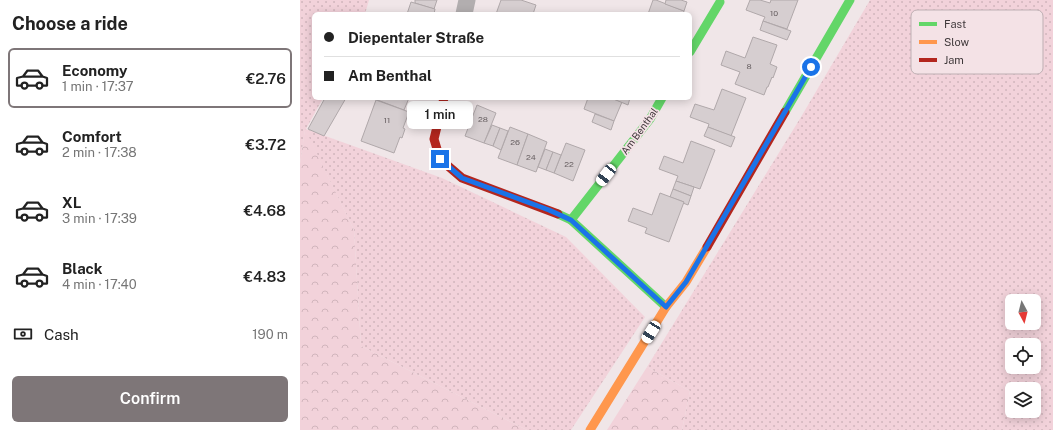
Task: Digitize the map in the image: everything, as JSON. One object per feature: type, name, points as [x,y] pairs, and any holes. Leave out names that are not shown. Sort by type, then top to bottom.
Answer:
[{"type":"street","points":[[464,12],[467,0]]},
{"type":"street","points":[[590,430],[666,307],[686,282],[850,0]]},
{"type":"street","points":[[692,49],[720,2]]},
{"type":"street","points":[[444,100],[434,139],[440,159],[462,178],[549,210],[571,220],[666,307]]},
{"type":"street","name":"Am Benthal","points":[[571,220],[650,119],[661,100]]},
{"type":"green space","points":[[300,0],[369,0],[366,12],[312,12],[312,100],[322,100],[306,129],[442,178],[566,237],[645,317],[571,430],[527,430],[361,346],[354,230],[305,130],[300,164]]},
{"type":"green space","points":[[870,0],[1053,0],[1053,430],[682,430],[690,391],[647,367],[801,117]]},
{"type":"green space","points":[[305,129],[354,230],[361,346],[527,430],[300,430],[300,164]]},
{"type":"green space","points":[[647,367],[690,391],[682,430],[607,430]]},
{"type":"building","points":[[415,0],[437,0],[434,9],[415,3]]},
{"type":"building","points":[[501,0],[521,0],[536,5],[534,12],[497,12]]},
{"type":"building","points":[[653,0],[684,11],[684,12],[649,12]]},
{"type":"building","points":[[666,0],[681,0],[687,2],[684,11],[665,4]]},
{"type":"building","points":[[750,0],[760,0],[770,3],[771,0],[798,0],[787,29],[763,21],[765,17],[746,10]]},
{"type":"building","points":[[411,2],[435,9],[434,12],[408,12]]},
{"type":"building","points":[[763,21],[791,31],[787,40],[760,30]]},
{"type":"building","points":[[753,37],[777,45],[770,64],[777,67],[764,95],[735,84],[740,72],[721,65],[726,51],[745,58]]},
{"type":"building","points":[[722,89],[746,98],[731,136],[708,127],[709,124],[690,117],[695,104],[714,110]]},
{"type":"building","points":[[324,100],[345,100],[324,136],[308,129]]},
{"type":"building","points":[[376,100],[409,112],[403,128],[405,129],[402,138],[400,137],[394,153],[361,141]]},
{"type":"building","points":[[377,100],[408,100],[404,110]]},
{"type":"building","points":[[587,100],[616,100],[622,102],[614,121],[584,109]]},
{"type":"building","points":[[616,100],[629,100],[628,105]]},
{"type":"building","points":[[477,105],[496,113],[484,143],[465,136]]},
{"type":"building","points":[[595,114],[614,121],[611,130],[592,122]]},
{"type":"building","points":[[492,125],[500,128],[493,146],[484,143]]},
{"type":"building","points":[[510,127],[528,134],[517,165],[498,158]]},
{"type":"building","points":[[708,127],[735,137],[731,147],[704,136]]},
{"type":"building","points":[[500,128],[508,131],[501,150],[493,146]]},
{"type":"building","points":[[528,134],[547,142],[536,172],[517,165]]},
{"type":"building","points":[[691,141],[715,150],[700,189],[676,181],[678,176],[659,169],[664,156],[683,163]]},
{"type":"building","points":[[566,143],[585,150],[573,181],[554,173]]},
{"type":"building","points":[[545,149],[553,152],[546,170],[538,167]]},
{"type":"building","points":[[553,152],[561,155],[554,173],[546,170]]},
{"type":"building","points":[[676,181],[694,187],[691,196],[673,189]]},
{"type":"building","points":[[673,189],[691,196],[688,205],[670,197]]},
{"type":"building","points":[[660,193],[684,202],[669,242],[645,233],[647,228],[628,221],[633,208],[652,215]]},
{"type":"traffic: fast","points":[[785,112],[850,0]]},
{"type":"traffic: fast","points":[[692,49],[720,2]]},
{"type":"traffic: fast","points":[[571,220],[650,119],[661,100]]},
{"type":"traffic: fast","points":[[558,214],[571,220],[666,307]]},
{"type":"traffic: slow","points":[[590,430],[666,307],[686,282],[707,247]]},
{"type":"traffic: jam","points":[[444,100],[434,139],[440,159],[462,178],[558,214]]},
{"type":"traffic: jam","points":[[707,247],[785,112]]},
{"type":"route","points":[[440,159],[462,178],[549,210],[571,220],[666,307],[686,282],[811,67]]}]
